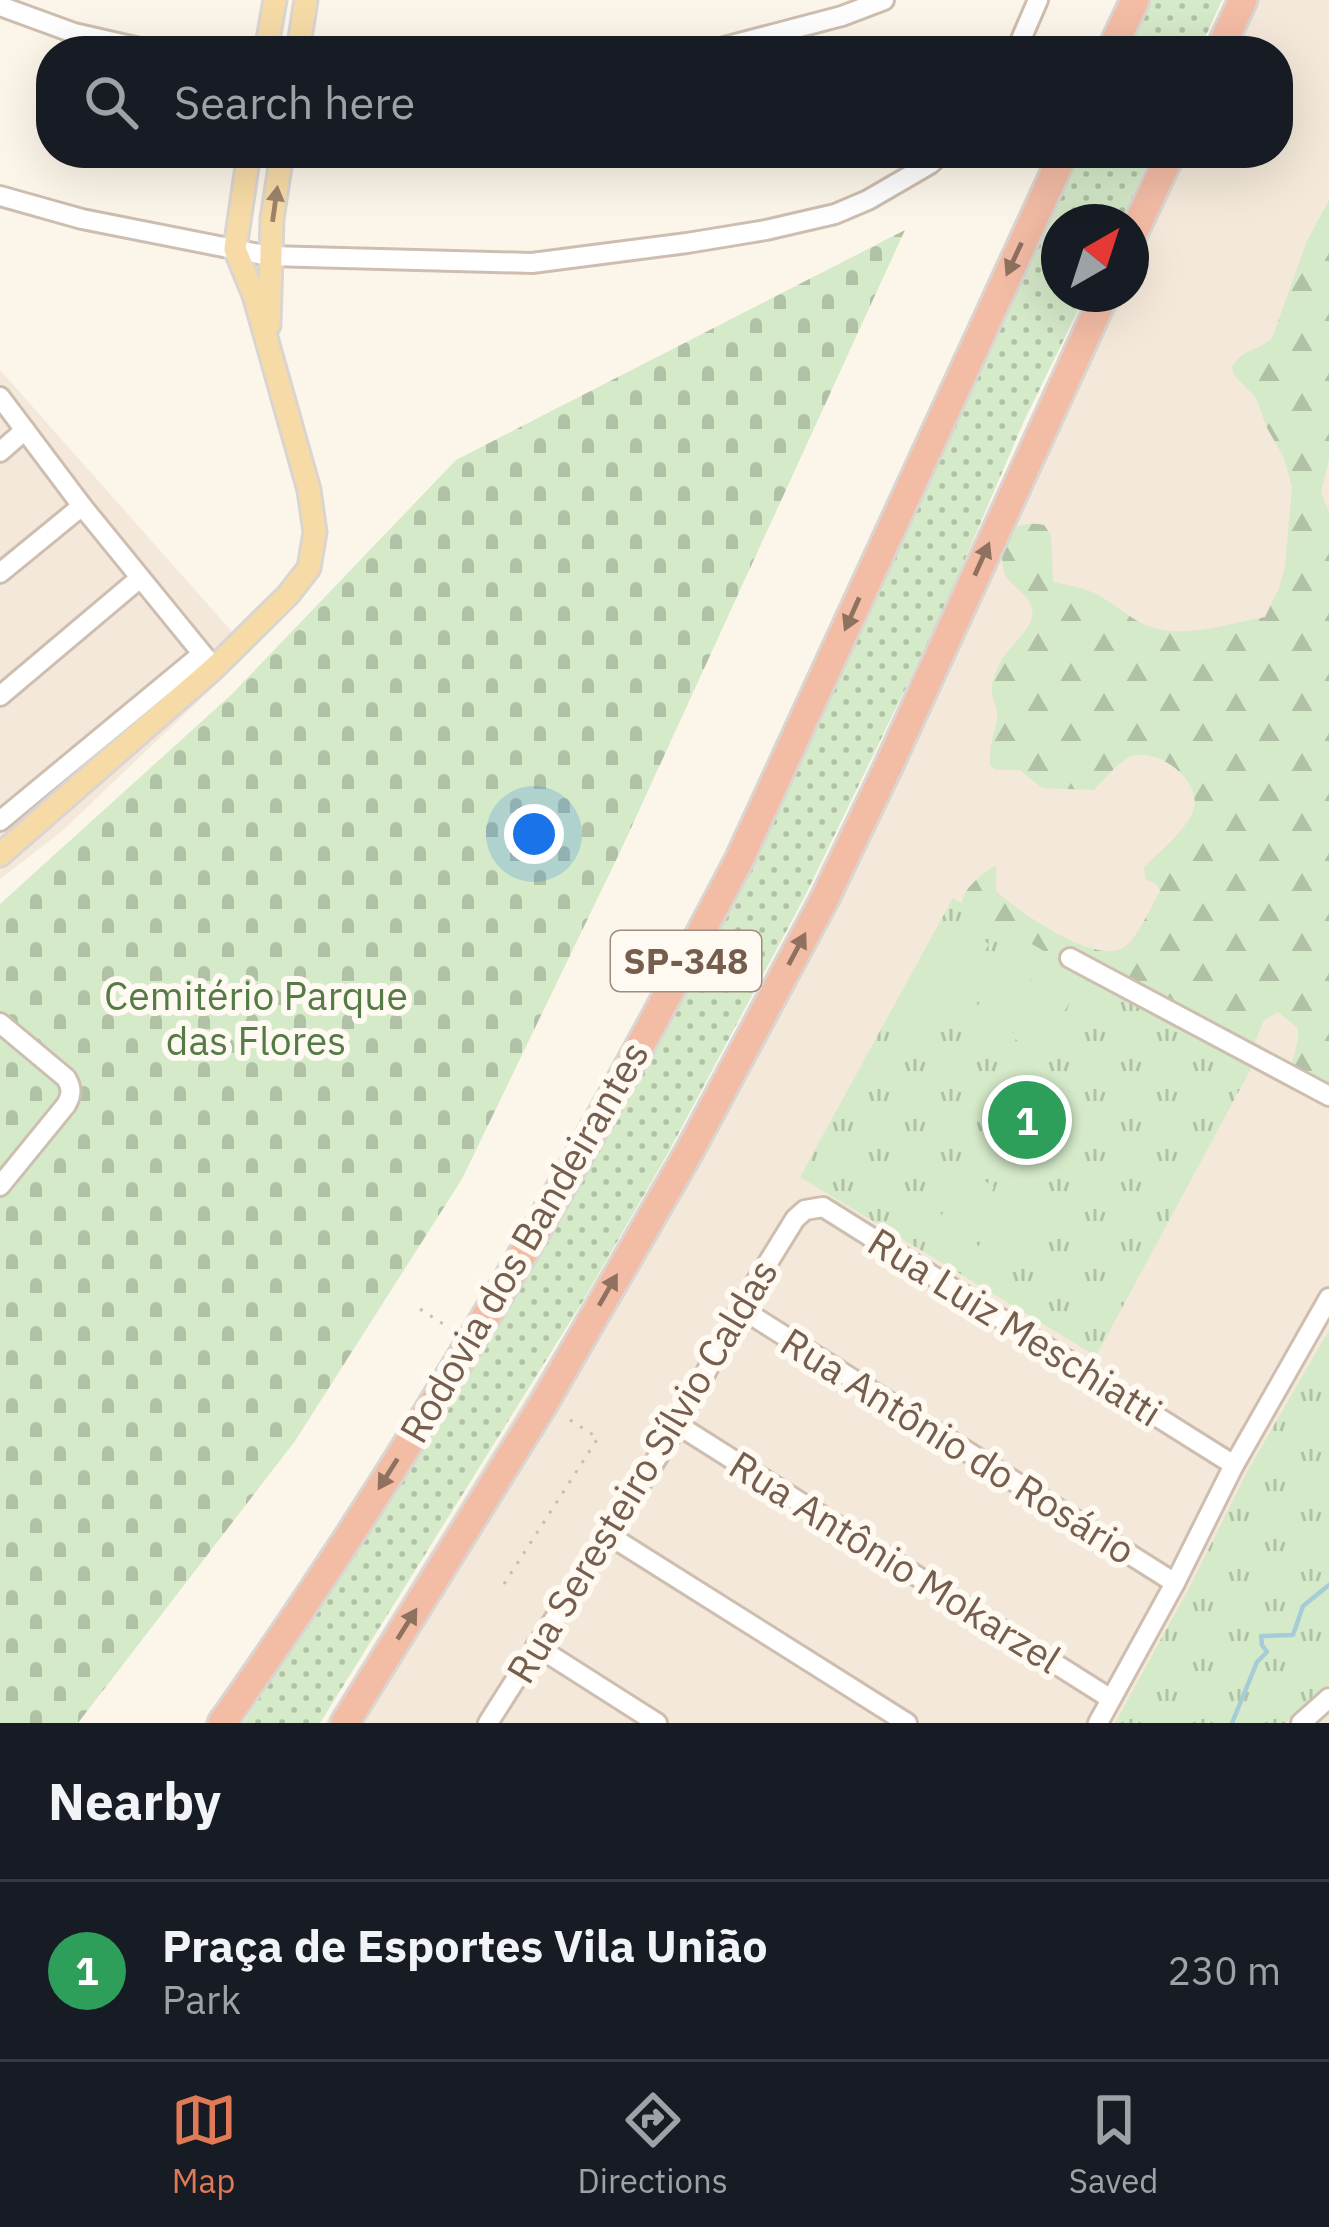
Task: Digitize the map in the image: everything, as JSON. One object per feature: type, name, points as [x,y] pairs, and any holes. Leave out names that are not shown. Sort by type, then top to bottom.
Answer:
[{"type":"highway","points":[[1118,36],[1135,0]]},
{"type":"highway","points":[[1226,36],[1243,0]]},
{"type":"highway","name":"Rodovia dos Bandeirantes","points":[[222,1723],[292,1624],[470,1342],[684,964],[740,858],[1057,168]]},
{"type":"highway","points":[[1147,204],[1164,168]]},
{"type":"highway","name":"SP-348","points":[[345,1723],[544,1403],[824,900],[1097,312]]},
{"type":"main road","points":[[269,36],[275,0]]},
{"type":"main road","points":[[300,36],[306,0]]},
{"type":"main road","points":[[6,850],[208,661],[288,595],[309,568],[315,532],[309,490],[254,295],[235,249],[247,168]]},
{"type":"main road","points":[[268,351],[269,256],[280,168]]},
{"type":"street","points":[[766,36],[884,0]]},
{"type":"street","points":[[1022,36],[1038,0]]},
{"type":"street","points":[[0,6],[87,36]]},
{"type":"street","points":[[0,196],[82,219],[269,256],[532,262],[688,243],[835,214],[923,168]]},
{"type":"street","points":[[0,397],[208,661],[0,823],[6,850]]},
{"type":"street","points":[[0,452],[25,430]]},
{"type":"street","points":[[0,573],[82,506]]},
{"type":"street","points":[[0,696],[140,578]]},
{"type":"street","points":[[1070,958],[1329,1096]]},
{"type":"street","points":[[0,1023],[71,1087],[66,1105],[0,1186]]},
{"type":"street","name":"Rua Luiz Meschiatti","points":[[795,1219],[805,1210],[823,1207],[1234,1465]]},
{"type":"street","name":"Rua Seresteiro Sílvio Caldas","points":[[488,1723],[678,1425],[740,1308],[795,1219]]},
{"type":"street","points":[[1098,1723],[1234,1465],[1329,1298]]},
{"type":"street","name":"Rua Antônio do Rosário","points":[[740,1308],[1175,1583]]},
{"type":"street","name":"Rua Antônio Mokarzel","points":[[678,1425],[1112,1699]]},
{"type":"street","points":[[607,1534],[908,1723]]},
{"type":"street","points":[[536,1646],[657,1723]]},
{"type":"street","points":[[1300,1723],[1329,1698]]},
{"type":"path","points":[[420,1309],[470,1342]]},
{"type":"path","points":[[503,1584],[598,1438],[544,1403]]},
{"type":"shaded area","points":[[1243,0],[1329,0],[1329,1723],[325,1723],[762,1015],[1096,312],[1149,312],[1147,204],[1164,168],[1293,168],[1293,36],[1226,36]]},
{"type":"shaded area","points":[[0,370],[250,652],[62,831],[0,879]]},
{"type":"green space","points":[[1152,0],[1222,0],[1206,36],[1135,36]]},
{"type":"green space","points":[[1075,168],[1145,168],[1129,204],[1058,204]]},
{"type":"green space","points":[[1329,200],[1329,459],[1321,492],[1329,512],[1329,1097],[1291,1073],[1298,1028],[1278,1012],[1264,1020],[1252,1049],[1020,951],[961,908],[968,888],[996,865],[996,891],[1006,900],[1076,943],[1110,951],[1123,948],[1133,938],[1160,891],[1145,879],[1144,867],[1180,831],[1194,808],[1191,786],[1174,768],[1152,756],[1130,757],[1094,790],[1042,788],[1020,770],[996,770],[990,765],[997,716],[993,679],[1033,613],[1029,601],[1005,575],[1002,548],[1013,529],[1044,525],[1051,535],[1053,582],[1089,591],[1154,628],[1196,630],[1265,617],[1285,567],[1292,487],[1256,398],[1234,375],[1232,366],[1272,338],[1307,241]]},
{"type":"green space","name":"Cemitério Parque das Flores","points":[[905,230],[620,852],[462,1179],[295,1441],[78,1723],[0,1723],[0,904],[232,694],[456,460]]},
{"type":"green space","points":[[1041,241],[1041,312],[1077,312],[1024,421],[942,613],[805,896],[668,1153],[583,1301],[320,1723],[243,1723],[498,1326],[750,868]]},
{"type":"green space","points":[[953,898],[1073,968],[1254,1063],[1096,1356],[800,1177]]},
{"type":"green space","points":[[949,920],[989,944],[938,1036],[898,1015]]},
{"type":"green space","points":[[1007,954],[1036,971],[997,1034],[970,1019]]},
{"type":"green space","points":[[1050,973],[1078,989],[1039,1053],[1011,1037]]},
{"type":"green space","points":[[966,1169],[994,1187],[957,1255],[929,1239]]},
{"type":"green space","points":[[1008,1193],[1040,1213],[999,1281],[968,1265]]},
{"type":"green space","points":[[1329,1330],[1329,1684],[1285,1723],[1115,1723],[1247,1472]]},
{"type":"waterway","points":[[1232,1723],[1257,1662],[1267,1652],[1261,1636],[1293,1635],[1303,1606],[1329,1585]]},
{"type":"place","name":"Praça de Esportes Vila União","points":[[1027,1120]]}]
